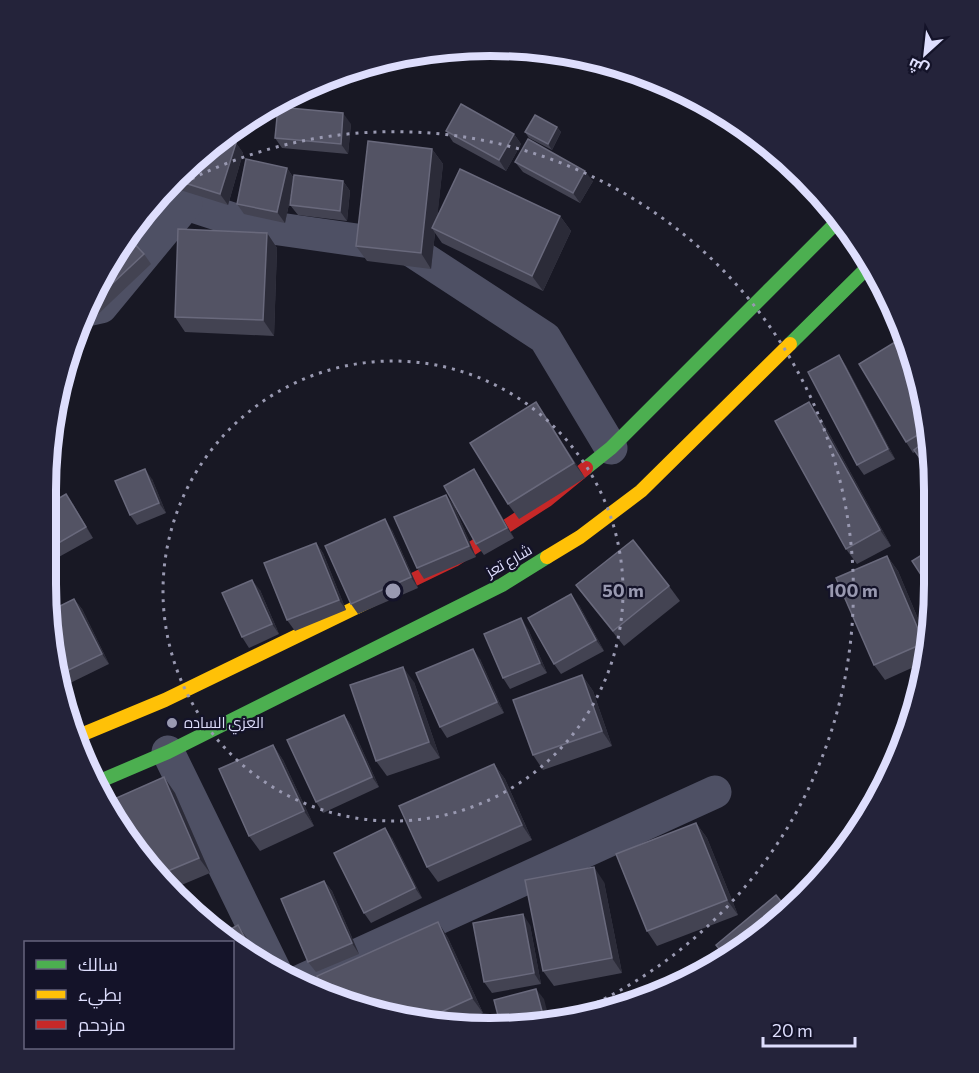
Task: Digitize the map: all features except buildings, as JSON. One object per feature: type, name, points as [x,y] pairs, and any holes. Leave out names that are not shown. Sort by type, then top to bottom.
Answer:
[{"type":"main road","name":"شارع تعز","points":[[83,734],[165,700],[454,560],[547,500],[611,448],[834,225]]},
{"type":"main road","name":"شارع تعز","points":[[103,780],[168,752],[502,585],[580,537],[641,491],[864,271]]},
{"type":"street","points":[[96,308],[101,307],[172,200],[251,225],[406,247],[545,338],[611,448]]},
{"type":"street","points":[[168,752],[268,956]]},
{"type":"street","points":[[308,977],[715,792]]},
{"type":"traffic: fast","points":[[586,468],[611,448],[834,225]]},
{"type":"traffic: fast","points":[[790,344],[864,271]]},
{"type":"traffic: fast","points":[[103,780],[168,752],[502,585],[547,557]]},
{"type":"traffic: slow","points":[[547,557],[580,537],[641,491],[790,344]]},
{"type":"traffic: slow","points":[[83,734],[165,700],[394,589]]},
{"type":"traffic: jam","points":[[394,589],[454,560],[547,500],[586,468]]},
{"type":"place","name":"العزي الساده","points":[[172,723]]}]
